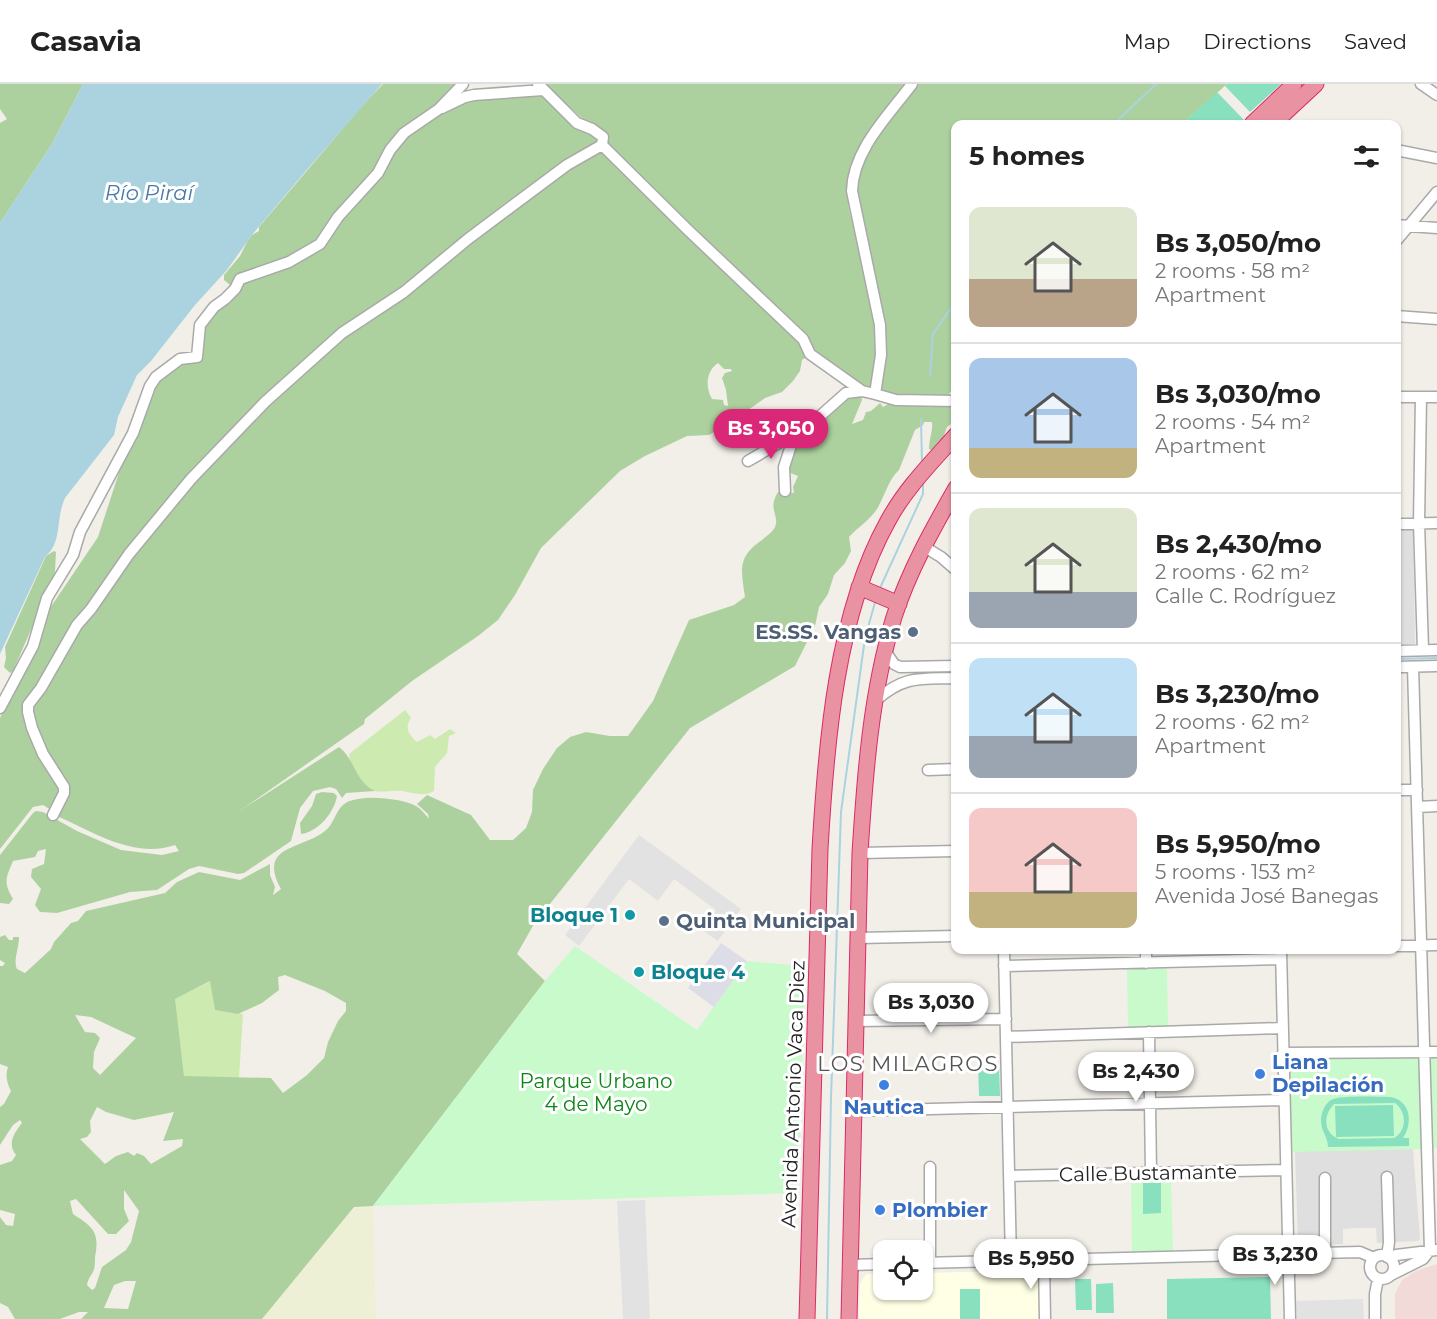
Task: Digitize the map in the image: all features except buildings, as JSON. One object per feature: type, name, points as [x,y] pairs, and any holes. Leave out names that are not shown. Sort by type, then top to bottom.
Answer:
[{"type":"highway","points":[[1256,120],[1294,84]]},
{"type":"highway","points":[[1277,120],[1316,84]]},
{"type":"highway","name":"Avenida Antonio Vaca Diez","points":[[807,1319],[824,791],[839,674],[847,629],[872,553],[888,520],[905,494],[951,441]]},
{"type":"highway","points":[[849,1319],[860,853],[865,777],[894,602],[951,497]]},
{"type":"highway","points":[[862,589],[894,602]]},
{"type":"street","points":[[439,110],[463,84]]},
{"type":"street","points":[[875,394],[881,355],[880,325],[852,192],[852,180],[856,164],[872,137],[912,84]]},
{"type":"street","points":[[1421,84],[1437,95]]},
{"type":"street","points":[[0,708],[33,646],[48,598],[73,555],[80,532],[134,433],[150,386],[156,377],[180,359],[197,357],[200,325],[214,307],[235,289],[240,279],[289,262],[320,244],[338,217],[378,173],[390,150],[404,133],[439,110],[465,97],[541,87],[577,123],[603,137],[602,145]]},
{"type":"street","points":[[602,145],[688,231],[803,339],[810,354],[862,391]]},
{"type":"street","points":[[52,815],[64,793],[64,787],[43,754],[29,718],[28,705],[41,688],[77,625],[91,609],[129,554],[205,463],[258,409],[342,333],[404,292],[567,165],[602,145]]},
{"type":"street","points":[[1401,151],[1437,158]]},
{"type":"street","points":[[1401,235],[1437,192]]},
{"type":"street","points":[[1401,225],[1437,228]]},
{"type":"street","points":[[1401,316],[1437,319]]},
{"type":"street","points":[[748,461],[811,424],[846,393],[862,391],[896,400],[951,401]]},
{"type":"street","points":[[1401,397],[1437,397]]},
{"type":"street","points":[[1421,397],[1419,523],[1423,650]]},
{"type":"street","points":[[785,491],[784,467],[795,433]]},
{"type":"street","points":[[1401,524],[1437,523]]},
{"type":"street","points":[[923,546],[951,566]]},
{"type":"street","points":[[1401,651],[1437,650]]},
{"type":"street","points":[[885,651],[894,664],[900,667],[951,666]]},
{"type":"street","points":[[1401,667],[1437,666]]},
{"type":"street","points":[[928,679],[929,667]]},
{"type":"street","points":[[1413,667],[1421,945],[1434,1250]]},
{"type":"street","points":[[876,700],[893,686],[905,681],[951,678]]},
{"type":"street","points":[[928,770],[951,769]]},
{"type":"street","points":[[1401,790],[1417,790]]},
{"type":"street","points":[[1418,807],[1437,807]]},
{"type":"street","points":[[860,853],[951,851]]},
{"type":"street","points":[[858,938],[951,936]]},
{"type":"street","points":[[1401,946],[1437,945]]},
{"type":"street","points":[[1004,954],[1011,1261]]},
{"type":"street","points":[[1146,954],[1146,963]]},
{"type":"street","points":[[1004,966],[1146,963],[1281,954],[1290,1319]]},
{"type":"street","points":[[856,1021],[1005,1020]]},
{"type":"street","points":[[1006,1037],[1283,1028]]},
{"type":"street","points":[[1149,1032],[1151,1173]]},
{"type":"street","points":[[1283,1053],[1437,1052]]},
{"type":"street","points":[[854,1111],[1284,1100]]},
{"type":"street","points":[[927,1240],[930,1167]]},
{"type":"street","name":"Calle Bustamante","points":[[1009,1176],[1286,1170]]},
{"type":"street","points":[[1387,1177],[1388,1257],[1394,1268],[1390,1275]]},
{"type":"street","points":[[1325,1178],[1325,1252]]},
{"type":"street","points":[[1434,1250],[1384,1279],[1378,1279],[1370,1271],[1374,1258],[1381,1255],[1388,1257],[1434,1250]]},
{"type":"street","points":[[933,1263],[1325,1252],[1360,1252],[1374,1258]]},
{"type":"street","points":[[1044,1260],[1046,1319]]},
{"type":"street","points":[[850,1265],[873,1264]]},
{"type":"street","points":[[1375,1319],[1375,1294],[1378,1279]]},
{"type":"shaded area","points":[[1401,530],[1413,530],[1415,644],[1401,645]]},
{"type":"shaded area","points":[[639,835],[741,909],[718,941],[702,930],[716,910],[674,879],[658,901],[629,879],[579,946],[565,935]]},
{"type":"shaded area","points":[[721,943],[747,961],[714,1007],[688,988]]},
{"type":"shaded area","points":[[1413,1149],[1420,1239],[1418,1241],[1377,1243],[1376,1228],[1357,1228],[1343,1229],[1343,1244],[1300,1246],[1298,1244],[1295,1151]]},
{"type":"shaded area","points":[[645,1200],[650,1319],[623,1319],[617,1201]]},
{"type":"shaded area","points":[[373,1206],[376,1319],[262,1319],[354,1207]]},
{"type":"shaded area","points":[[1437,1264],[1437,1319],[1395,1319],[1395,1294],[1402,1280],[1416,1271]]},
{"type":"shaded area","points":[[1039,1270],[1040,1319],[859,1319],[860,1284],[866,1274],[873,1274],[873,1300],[933,1300],[933,1273]]},
{"type":"shaded area","points":[[1363,1299],[1364,1319],[1297,1319],[1296,1301]]},
{"type":"green space","points":[[0,84],[83,84],[52,144],[0,223],[0,123],[7,119],[0,109]]},
{"type":"green space","points":[[383,84],[462,84],[426,116],[381,162],[319,243],[230,285],[224,280],[224,275],[240,256],[252,235],[259,231],[259,227]]},
{"type":"green space","points":[[544,84],[905,84],[863,141],[850,173],[849,209],[871,299],[878,344],[874,384],[868,391],[823,361],[608,147],[606,133],[583,119]]},
{"type":"green space","points":[[918,84],[1227,84],[1186,120],[951,120],[951,392],[946,397],[885,394],[881,390],[884,367],[856,187],[873,145]]},
{"type":"green space","points":[[1227,84],[1281,84],[1250,112],[1225,86]]},
{"type":"green space","points":[[540,91],[597,135],[600,142],[402,291],[364,315],[180,488],[27,703],[62,788],[53,811],[43,805],[33,807],[0,849],[0,718],[48,611],[98,537],[127,448],[153,386],[181,362],[197,359],[202,326],[242,280],[312,251],[401,139],[463,99]]},
{"type":"green space","points":[[1217,92],[1244,120],[1186,120]]},
{"type":"green space","points":[[602,148],[802,340],[808,356],[802,360],[800,371],[793,381],[782,392],[765,398],[709,435],[687,436],[620,471],[541,548],[498,620],[412,681],[365,719],[364,724],[241,810],[339,747],[349,758],[363,782],[375,791],[346,793],[342,798],[336,789],[330,787],[313,791],[300,808],[291,841],[244,873],[238,874],[199,866],[189,869],[157,890],[130,892],[57,913],[40,912],[35,905],[41,889],[31,877],[32,869],[44,864],[46,849],[38,851],[35,857],[13,861],[7,880],[13,899],[9,904],[0,903],[0,855],[36,811],[43,812],[77,831],[121,850],[162,855],[179,851],[175,845],[144,849],[114,842],[57,816],[68,793],[37,736],[31,706],[124,565],[195,477],[318,357],[542,185]],"holes":[[[718,363],[724,369],[732,371],[725,373],[722,378],[728,406],[724,405],[723,400],[712,399],[708,384],[709,375],[714,366]]]},
{"type":"green space","points":[[861,394],[862,400],[852,424],[863,420],[866,412],[871,411],[880,403],[883,407],[893,401],[951,405],[951,424],[947,427],[942,441],[934,451],[929,449],[932,422],[924,422],[915,430],[899,470],[889,483],[877,509],[849,537],[851,551],[845,563],[834,575],[828,594],[819,607],[815,626],[795,666],[690,728],[534,924],[517,954],[545,981],[373,1206],[354,1207],[262,1319],[81,1319],[88,1312],[79,1312],[60,1319],[15,1319],[8,1307],[0,1303],[0,1217],[6,1225],[13,1226],[15,1214],[0,1210],[0,1165],[12,1161],[16,1155],[12,1143],[22,1123],[20,1120],[13,1125],[0,1145],[0,1107],[11,1091],[7,1079],[8,1067],[0,1064],[0,966],[5,963],[0,960],[0,937],[5,935],[9,940],[13,940],[13,937],[19,937],[16,966],[25,973],[51,949],[54,942],[71,923],[78,921],[86,911],[165,893],[177,882],[199,872],[240,880],[270,864],[270,875],[275,887],[273,895],[281,889],[275,875],[274,864],[278,856],[325,831],[343,805],[358,799],[379,798],[409,803],[420,809],[429,819],[428,814],[417,804],[427,795],[471,815],[490,840],[513,840],[526,828],[532,812],[533,790],[557,748],[570,737],[586,732],[628,736],[653,701],[689,620],[734,605],[745,597],[742,572],[745,558],[748,552],[775,527],[774,503],[778,492],[794,493],[793,487],[798,476],[788,472],[797,436],[848,396]],"holes":[[[285,975],[325,991],[346,1003],[346,1011],[338,1021],[328,1042],[324,1058],[307,1075],[283,1093],[271,1078],[184,1076],[175,999],[210,981],[215,1010],[238,1014],[262,1003],[279,990],[278,977]],[[75,1015],[91,1017],[136,1038],[100,1075],[93,1068],[94,1052],[100,1038],[95,1033],[85,1032]],[[97,1107],[134,1120],[174,1112],[163,1141],[183,1139],[182,1146],[151,1164],[144,1156],[137,1153],[134,1156],[128,1152],[116,1156],[105,1164],[80,1139],[87,1137],[91,1132],[90,1121]],[[124,1190],[139,1211],[131,1242],[126,1250],[102,1267],[95,1288],[92,1290],[87,1285],[95,1267],[96,1236],[86,1223],[73,1214],[70,1201],[76,1199],[108,1234],[116,1234],[129,1221],[124,1209]],[[125,1281],[136,1281],[128,1309],[104,1308],[114,1285]]]},
{"type":"green space","points":[[56,552],[53,579],[13,671],[10,673],[4,667],[5,647],[46,556]]},
{"type":"green space","points":[[405,710],[411,718],[408,731],[417,742],[430,735],[435,739],[450,729],[456,733],[449,736],[447,753],[435,767],[434,791],[423,794],[399,791],[377,792],[369,789],[357,776],[349,754]]},
{"type":"green space","points":[[334,793],[337,796],[329,815],[319,826],[301,834],[300,823],[312,806],[316,794]]},
{"type":"green space","name":"Parque Urbano 4 de Mayo","points":[[575,946],[697,1030],[747,961],[805,966],[798,1193],[373,1206],[545,981]]},
{"type":"green space","points":[[1167,967],[1168,1027],[1128,1028],[1127,968]]},
{"type":"green space","points":[[211,981],[215,1010],[243,1014],[239,1078],[184,1077],[174,999]]},
{"type":"green space","points":[[1437,1055],[1437,1148],[1430,1148],[1428,1062],[1430,1057]]},
{"type":"green space","points":[[1296,1056],[1419,1057],[1422,1061],[1424,1149],[1290,1152],[1289,1062]]},
{"type":"green space","points":[[999,1064],[1000,1096],[979,1096],[978,1065]]},
{"type":"green space","points":[[1342,1097],[1391,1097],[1403,1103],[1408,1113],[1408,1126],[1403,1138],[1409,1138],[1409,1146],[1328,1147],[1321,1121],[1323,1109],[1331,1100]],"holes":[[[1395,1103],[1404,1121],[1401,1131],[1394,1138],[1339,1139],[1327,1128],[1328,1113],[1334,1104]]]},
{"type":"green space","points":[[1393,1105],[1394,1136],[1336,1137],[1335,1106]]},
{"type":"green space","points":[[1171,1175],[1173,1253],[1132,1254],[1131,1176]]},
{"type":"green space","points":[[1143,1183],[1161,1183],[1161,1213],[1143,1214]]},
{"type":"green space","points":[[1270,1277],[1271,1319],[1167,1319],[1167,1279]]},
{"type":"green space","points":[[1075,1279],[1091,1279],[1092,1310],[1076,1310]]},
{"type":"green space","points":[[1113,1283],[1114,1313],[1096,1313],[1096,1284]]},
{"type":"green space","points":[[960,1289],[980,1289],[980,1319],[960,1319]]},
{"type":"water","name":"Río Piraí","points":[[83,84],[382,84],[305,172],[252,235],[227,270],[137,375],[118,417],[114,435],[65,498],[57,538],[51,551],[45,557],[0,654],[0,223],[52,144]]},
{"type":"waterway","points":[[1118,120],[1156,84]]},
{"type":"waterway","points":[[930,376],[933,334],[951,308]]},
{"type":"waterway","points":[[921,419],[922,463]]},
{"type":"waterway","points":[[880,588],[923,494],[923,481]]},
{"type":"waterway","points":[[827,1319],[831,1098],[841,812],[865,638],[876,599]]},
{"type":"waterway","points":[[1401,659],[1437,658]]},
{"type":"place","name":"ES.SS. Vangas","points":[[913,632]]},
{"type":"place","name":"Bloque 1","points":[[630,915]]},
{"type":"place","name":"Quinta Municipal","points":[[664,921]]},
{"type":"place","name":"Bloque 4","points":[[639,972]]},
{"type":"place","name":"Liana Depilación","points":[[1260,1074]]},
{"type":"place","name":"Nautica","points":[[884,1085]]},
{"type":"place","name":"Plombier","points":[[880,1210]]},
{"type":"district","name":"LOS MILAGROS","points":[[908,1064]]}]
